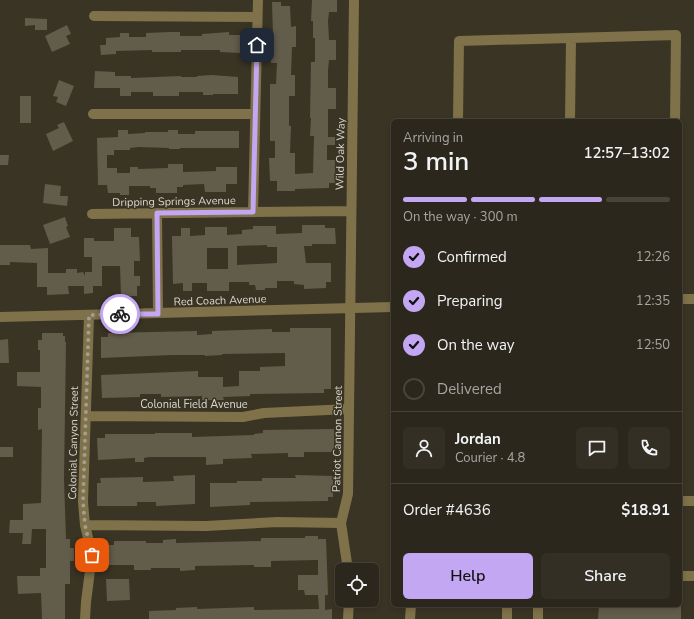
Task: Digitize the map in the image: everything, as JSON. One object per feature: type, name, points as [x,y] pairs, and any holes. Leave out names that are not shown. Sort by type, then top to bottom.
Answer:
[{"type":"street","points":[[253,212],[258,0]]},
{"type":"street","name":"Wild Oak Way","points":[[350,308],[354,0]]},
{"type":"street","points":[[94,16],[258,17]]},
{"type":"street","points":[[458,119],[459,41],[676,35],[675,119]]},
{"type":"street","points":[[570,119],[571,38]]},
{"type":"street","points":[[93,114],[255,114]]},
{"type":"street","name":"Dripping Springs Avenue","points":[[92,214],[352,211]]},
{"type":"street","points":[[157,213],[158,314]]},
{"type":"street","points":[[682,299],[694,299]]},
{"type":"street","name":"Red Coach Avenue","points":[[0,317],[158,314],[391,306]]},
{"type":"street","name":"Patriot Cannon Street","points":[[347,563],[341,523],[348,494],[350,308]]},
{"type":"street","name":"Colonial Canyon Street","points":[[85,619],[92,555],[85,525],[83,502],[89,315]]},
{"type":"street","name":"Colonial Field Avenue","points":[[86,416],[243,418],[264,413],[349,409]]},
{"type":"street","points":[[682,501],[694,501]]},
{"type":"street","points":[[85,525],[206,526],[277,522],[341,523]]},
{"type":"street","points":[[682,576],[694,576]]},
{"type":"street","points":[[348,619],[349,607]]},
{"type":"street","points":[[410,607],[410,619]]},
{"type":"street","points":[[507,607],[507,619]]},
{"type":"street","points":[[538,607],[538,619]]},
{"type":"building","points":[[312,0],[337,0],[337,12],[329,12],[328,21],[329,40],[336,40],[336,60],[329,60],[328,70],[328,88],[336,88],[336,109],[328,109],[328,137],[335,137],[335,145],[327,145],[327,160],[335,160],[335,183],[329,183],[329,188],[277,191],[277,181],[270,181],[269,158],[275,158],[275,141],[270,141],[270,84],[276,84],[277,63],[271,63],[271,36],[273,36],[272,2],[281,2],[281,6],[290,6],[291,27],[296,26],[296,47],[292,47],[291,75],[295,75],[295,96],[289,96],[289,126],[291,126],[290,153],[295,153],[295,174],[313,173],[314,136],[310,136],[311,62],[315,62],[315,38],[313,38],[313,21],[311,21]]},
{"type":"building","points":[[25,18],[47,19],[47,30],[35,30],[35,25],[25,26]]},
{"type":"building","points":[[67,25],[71,34],[66,36],[70,44],[52,52],[45,36]]},
{"type":"building","points":[[180,32],[180,36],[202,36],[202,34],[229,32],[229,35],[240,35],[240,53],[220,52],[220,50],[152,52],[152,50],[116,51],[116,54],[101,55],[100,45],[106,45],[106,38],[120,37],[120,33],[129,33],[129,37],[146,37],[146,33]]},
{"type":"building","points":[[95,71],[115,72],[115,76],[131,76],[131,78],[181,76],[197,77],[212,75],[238,77],[238,94],[203,95],[203,92],[179,92],[179,96],[153,96],[153,92],[131,92],[131,96],[120,96],[120,88],[94,88]]},
{"type":"building","points":[[59,80],[74,86],[66,106],[56,102],[58,97],[53,96]]},
{"type":"building","points":[[20,96],[31,96],[31,123],[20,123]]},
{"type":"building","points":[[64,122],[73,141],[53,151],[46,134],[59,128],[57,125]]},
{"type":"building","points":[[118,130],[128,130],[128,134],[168,132],[168,130],[178,130],[178,134],[195,134],[195,131],[239,131],[239,148],[169,149],[139,147],[130,148],[130,150],[114,150],[114,155],[107,155],[107,168],[117,168],[117,173],[130,173],[130,167],[138,167],[138,169],[168,168],[168,164],[183,164],[183,172],[216,171],[216,167],[237,167],[237,184],[226,184],[226,192],[205,192],[204,184],[183,185],[183,187],[177,187],[177,193],[156,193],[156,188],[150,188],[150,186],[129,186],[129,195],[108,193],[107,185],[98,185],[97,138],[118,137]]},
{"type":"building","points":[[0,155],[9,155],[8,165],[0,165]]},
{"type":"building","points":[[45,184],[61,186],[60,196],[68,196],[67,206],[43,203]]},
{"type":"building","points":[[65,217],[68,226],[66,227],[70,237],[50,244],[43,225]]},
{"type":"building","points":[[302,225],[325,225],[325,228],[335,228],[336,244],[312,244],[312,246],[304,246],[306,263],[331,263],[331,282],[326,282],[326,288],[304,289],[304,285],[294,284],[294,281],[277,281],[277,288],[256,290],[255,285],[249,285],[249,282],[229,282],[229,291],[207,291],[207,283],[192,283],[192,291],[183,291],[183,283],[173,284],[172,236],[181,236],[181,228],[190,228],[190,236],[205,235],[205,227],[227,227],[227,235],[242,234],[242,230],[253,229],[253,226],[276,226],[276,234],[302,233]],"holes":[[[267,245],[267,247],[277,247],[277,263],[237,265],[237,246]],[[207,248],[228,248],[228,269],[207,269]]]},
{"type":"building","points":[[114,228],[131,228],[131,237],[139,237],[140,261],[134,261],[134,276],[140,276],[140,286],[137,286],[137,296],[121,296],[120,266],[102,266],[102,286],[93,286],[93,293],[84,294],[84,286],[68,286],[69,294],[47,295],[47,287],[37,287],[37,263],[10,262],[10,265],[0,265],[0,245],[30,245],[31,249],[48,248],[48,273],[66,273],[66,269],[77,269],[77,273],[83,272],[85,276],[85,272],[92,272],[92,257],[84,257],[84,238],[94,238],[94,241],[114,241]]},
{"type":"building","points":[[290,328],[331,328],[331,389],[324,389],[324,393],[250,394],[250,396],[223,397],[224,400],[202,400],[202,396],[161,397],[161,394],[140,394],[140,397],[102,398],[101,375],[198,371],[198,377],[223,377],[223,387],[239,386],[239,371],[260,371],[260,367],[285,366],[285,353],[101,358],[101,337],[108,337],[108,333],[197,331],[197,335],[212,334],[212,331],[272,329],[272,332],[290,332]]},
{"type":"building","points":[[42,333],[63,333],[66,342],[64,479],[66,539],[70,539],[70,548],[74,548],[74,561],[70,561],[70,584],[65,584],[65,619],[42,619],[41,593],[18,594],[17,576],[40,576],[40,568],[46,568],[46,529],[32,529],[31,544],[22,544],[23,533],[9,533],[10,520],[23,520],[23,504],[41,503],[42,429],[38,430],[38,408],[41,408],[41,387],[17,386],[17,372],[40,372],[40,350],[38,350],[38,340],[42,340]]},
{"type":"building","points":[[8,339],[9,363],[0,363],[0,340]]},
{"type":"building","points":[[334,429],[334,452],[304,452],[304,457],[288,457],[288,453],[251,454],[252,458],[223,459],[223,464],[206,465],[206,457],[149,457],[144,458],[144,462],[135,462],[135,458],[98,460],[97,438],[105,438],[105,434],[192,433],[192,437],[254,435],[263,433],[263,430]]},
{"type":"building","points":[[0,447],[13,447],[13,457],[0,457]]},
{"type":"building","points":[[195,475],[195,504],[156,506],[156,502],[137,502],[137,506],[97,506],[97,483],[101,483],[100,478],[143,477],[143,482],[174,481],[173,476]]},
{"type":"building","points":[[295,475],[333,476],[333,497],[328,497],[328,501],[250,502],[250,505],[210,507],[210,483],[262,481],[262,478],[296,478]]},
{"type":"building","points":[[305,536],[318,536],[318,539],[326,539],[328,595],[325,595],[325,610],[332,609],[332,619],[149,619],[149,611],[176,610],[176,608],[197,607],[197,609],[254,607],[254,610],[319,609],[318,595],[305,595],[304,590],[298,590],[298,575],[318,575],[318,560],[271,561],[271,567],[254,567],[254,565],[195,566],[195,570],[180,571],[180,568],[151,568],[151,570],[134,570],[134,565],[105,565],[105,545],[114,545],[114,541],[146,541],[146,543],[163,543],[163,540],[176,539],[176,543],[261,541],[261,538],[305,538]]},
{"type":"building","points":[[106,579],[129,579],[130,600],[107,601]]},
{"type":"building","points":[[599,607],[681,607],[681,619],[598,619]]},
{"type":"way so far","points":[[92,555],[85,525],[83,502],[89,315],[120,314]]},
{"type":"route","points":[[120,314],[158,314],[157,213],[253,212],[257,45]]}]
